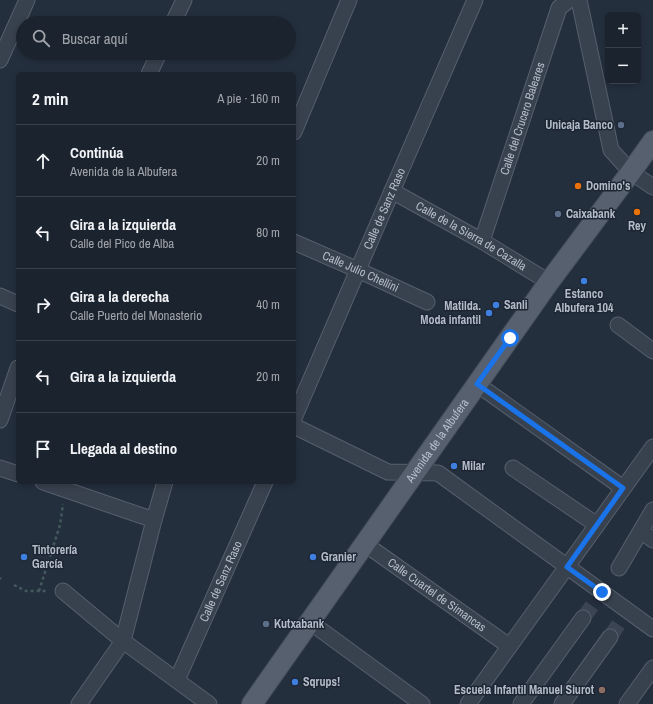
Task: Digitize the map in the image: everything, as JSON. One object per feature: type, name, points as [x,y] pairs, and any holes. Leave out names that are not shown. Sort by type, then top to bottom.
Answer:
[{"type":"main road","name":"Avenida de la Albufera","points":[[252,704],[549,282],[653,141]]},
{"type":"street","points":[[20,16],[27,0]]},
{"type":"street","points":[[176,16],[184,0]]},
{"type":"street","points":[[296,127],[348,0]]},
{"type":"street","name":"Calle de Sanz Raso","points":[[296,413],[475,0]]},
{"type":"street","name":"Calle del Crucero Baleares","points":[[482,241],[559,8],[569,0]]},
{"type":"street","points":[[579,0],[611,150],[631,172],[653,187]]},
{"type":"street","points":[[0,60],[16,24]]},
{"type":"street","points":[[150,72],[156,60]]},
{"type":"street","name":"Calle de la Sierra de Cazalla","points":[[392,191],[482,241],[549,282]]},
{"type":"street","name":"Calle Julio Chellini","points":[[296,243],[427,302]]},
{"type":"street","points":[[0,296],[16,303]]},
{"type":"street","points":[[618,325],[653,351]]},
{"type":"street","points":[[0,420],[16,374]]},
{"type":"street","points":[[477,384],[623,488]]},
{"type":"street","points":[[296,427],[388,472],[438,473],[567,567],[598,598],[624,616],[653,629]]},
{"type":"street","points":[[468,704],[653,447]]},
{"type":"street","points":[[0,468],[16,473]]},
{"type":"street","points":[[513,468],[597,525]]},
{"type":"street","points":[[48,484],[154,520]]},
{"type":"street","points":[[79,704],[123,641],[163,484]]},
{"type":"street","name":"Calle de Sanz Raso","points":[[177,680],[264,484]]},
{"type":"street","points":[[620,568],[653,510]]},
{"type":"street","points":[[641,531],[653,540]]},
{"type":"street","name":"Calle Cuartel de Simancas","points":[[365,544],[510,646]]},
{"type":"street","points":[[63,592],[123,641],[208,704]]},
{"type":"street","points":[[520,704],[583,618]]},
{"type":"street","points":[[310,622],[422,704]]},
{"type":"street","points":[[562,704],[610,637]]},
{"type":"street","points":[[627,704],[653,668]]},
{"type":"path","points":[[40,591],[60,525],[62,512]]},
{"type":"path","points":[[14,585],[26,591],[63,592]]},
{"type":"tunnel","points":[[583,618],[594,603]]},
{"type":"tunnel","points":[[610,637],[620,622]]},
{"type":"place","name":"Unicaja Banco","points":[[621,125]]},
{"type":"place","name":"Domino's","points":[[578,186]]},
{"type":"place","name":"Rey","points":[[637,212]]},
{"type":"place","name":"Caixabank","points":[[558,214]]},
{"type":"place","name":"Estanco Albufera 104","points":[[584,281]]},
{"type":"place","name":"Sanli","points":[[496,305]]},
{"type":"place","name":"Matilda. Moda infantil","points":[[489,313]]},
{"type":"place","name":"Milar","points":[[454,466]]},
{"type":"place","name":"Tintorería García","points":[[24,557]]},
{"type":"place","name":"Granier","points":[[313,557]]},
{"type":"place","name":"Kutxabank","points":[[266,624]]},
{"type":"place","name":"Sqrups!","points":[[295,682]]},
{"type":"place","name":"Escuela Infantil Manuel Siurot","points":[[602,690]]},
{"type":"route","points":[[510,338],[477,384],[623,488],[567,567],[602,592]]}]
